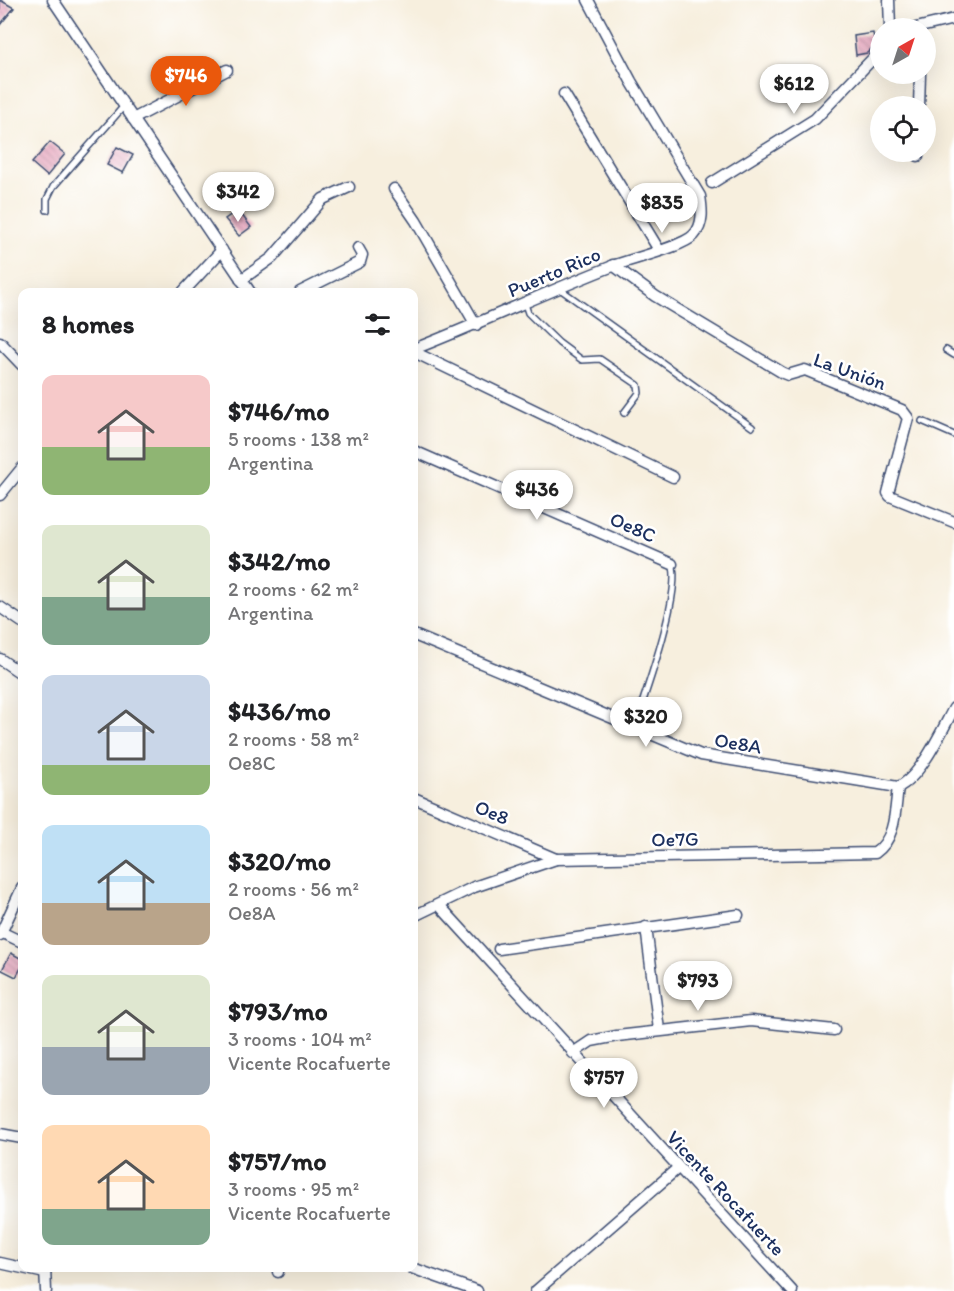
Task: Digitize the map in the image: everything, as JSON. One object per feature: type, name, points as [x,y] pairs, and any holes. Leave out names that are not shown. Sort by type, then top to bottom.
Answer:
[{"type":"street","name":"Puerto Rico","points":[[418,348],[613,266],[689,240],[695,234],[702,212],[700,196],[632,81],[588,0]]},
{"type":"street","points":[[889,0],[890,18]]},
{"type":"street","points":[[55,1],[247,288]]},
{"type":"street","points":[[936,24],[954,19]]},
{"type":"street","points":[[712,183],[815,119],[870,61]]},
{"type":"street","points":[[133,118],[227,70]]},
{"type":"street","points":[[564,94],[659,250]]},
{"type":"street","points":[[241,280],[272,258],[323,199],[349,187]]},
{"type":"street","points":[[394,189],[416,221],[476,325]]},
{"type":"street","points":[[308,288],[360,262],[362,255],[358,248]]},
{"type":"street","points":[[187,288],[222,250]]},
{"type":"street","name":"La Unión","points":[[613,266],[655,296],[783,373],[788,375],[805,370],[907,414],[888,492],[893,499],[954,522]]},
{"type":"street","points":[[0,342],[18,361]]},
{"type":"street","points":[[418,352],[673,477]]},
{"type":"street","name":"Oe8C","points":[[418,453],[672,564]]},
{"type":"street","points":[[0,495],[18,473]]},
{"type":"street","points":[[0,607],[18,619]]},
{"type":"street","name":"Oe8A","points":[[418,637],[701,755],[898,787]]},
{"type":"street","points":[[0,659],[18,671]]},
{"type":"street","points":[[898,787],[911,778],[930,751],[954,708]]},
{"type":"street","name":"Oe7G","points":[[418,914],[474,888],[555,859],[875,853],[882,848],[891,834],[898,787]]},
{"type":"street","name":"Oe8","points":[[418,800],[555,859]]},
{"type":"street","points":[[18,897],[1,933],[18,940]]},
{"type":"street","name":"Vicente Rocafuerte","points":[[440,905],[792,1291]]},
{"type":"street","points":[[499,949],[738,915]]},
{"type":"street","points":[[646,927],[659,1030]]},
{"type":"street","points":[[573,1053],[596,1040],[659,1030],[769,1021],[834,1030]]},
{"type":"street","points":[[0,1134],[18,1137]]},
{"type":"street","points":[[536,1291],[678,1168]]},
{"type":"street","points":[[0,1263],[18,1266]]},
{"type":"street","points":[[418,1270],[477,1291]]},
{"type":"street","points":[[45,1272],[46,1291]]},
{"type":"lane","points":[[46,210],[47,199],[53,187],[124,106]]},
{"type":"lane","points":[[560,289],[752,427]]},
{"type":"lane","points":[[525,304],[528,313],[559,343],[582,360],[600,359],[638,385],[639,393],[624,413]]},
{"type":"lane","points":[[946,350],[954,355]]},
{"type":"lane","points":[[921,421],[954,435]]},
{"type":"lane","points":[[634,727],[664,631],[674,576],[672,564]]},
{"type":"building","points":[[0,0],[14,8],[0,25]]},
{"type":"building","points":[[870,33],[870,50],[867,53],[856,55],[854,36]]},
{"type":"building","points":[[50,142],[65,154],[47,176],[32,163]]},
{"type":"building","points":[[117,147],[133,155],[123,173],[107,165]]},
{"type":"building","points":[[238,210],[251,227],[239,236],[225,219]]},
{"type":"building","points":[[11,953],[18,957],[16,977],[2,970]]}]
